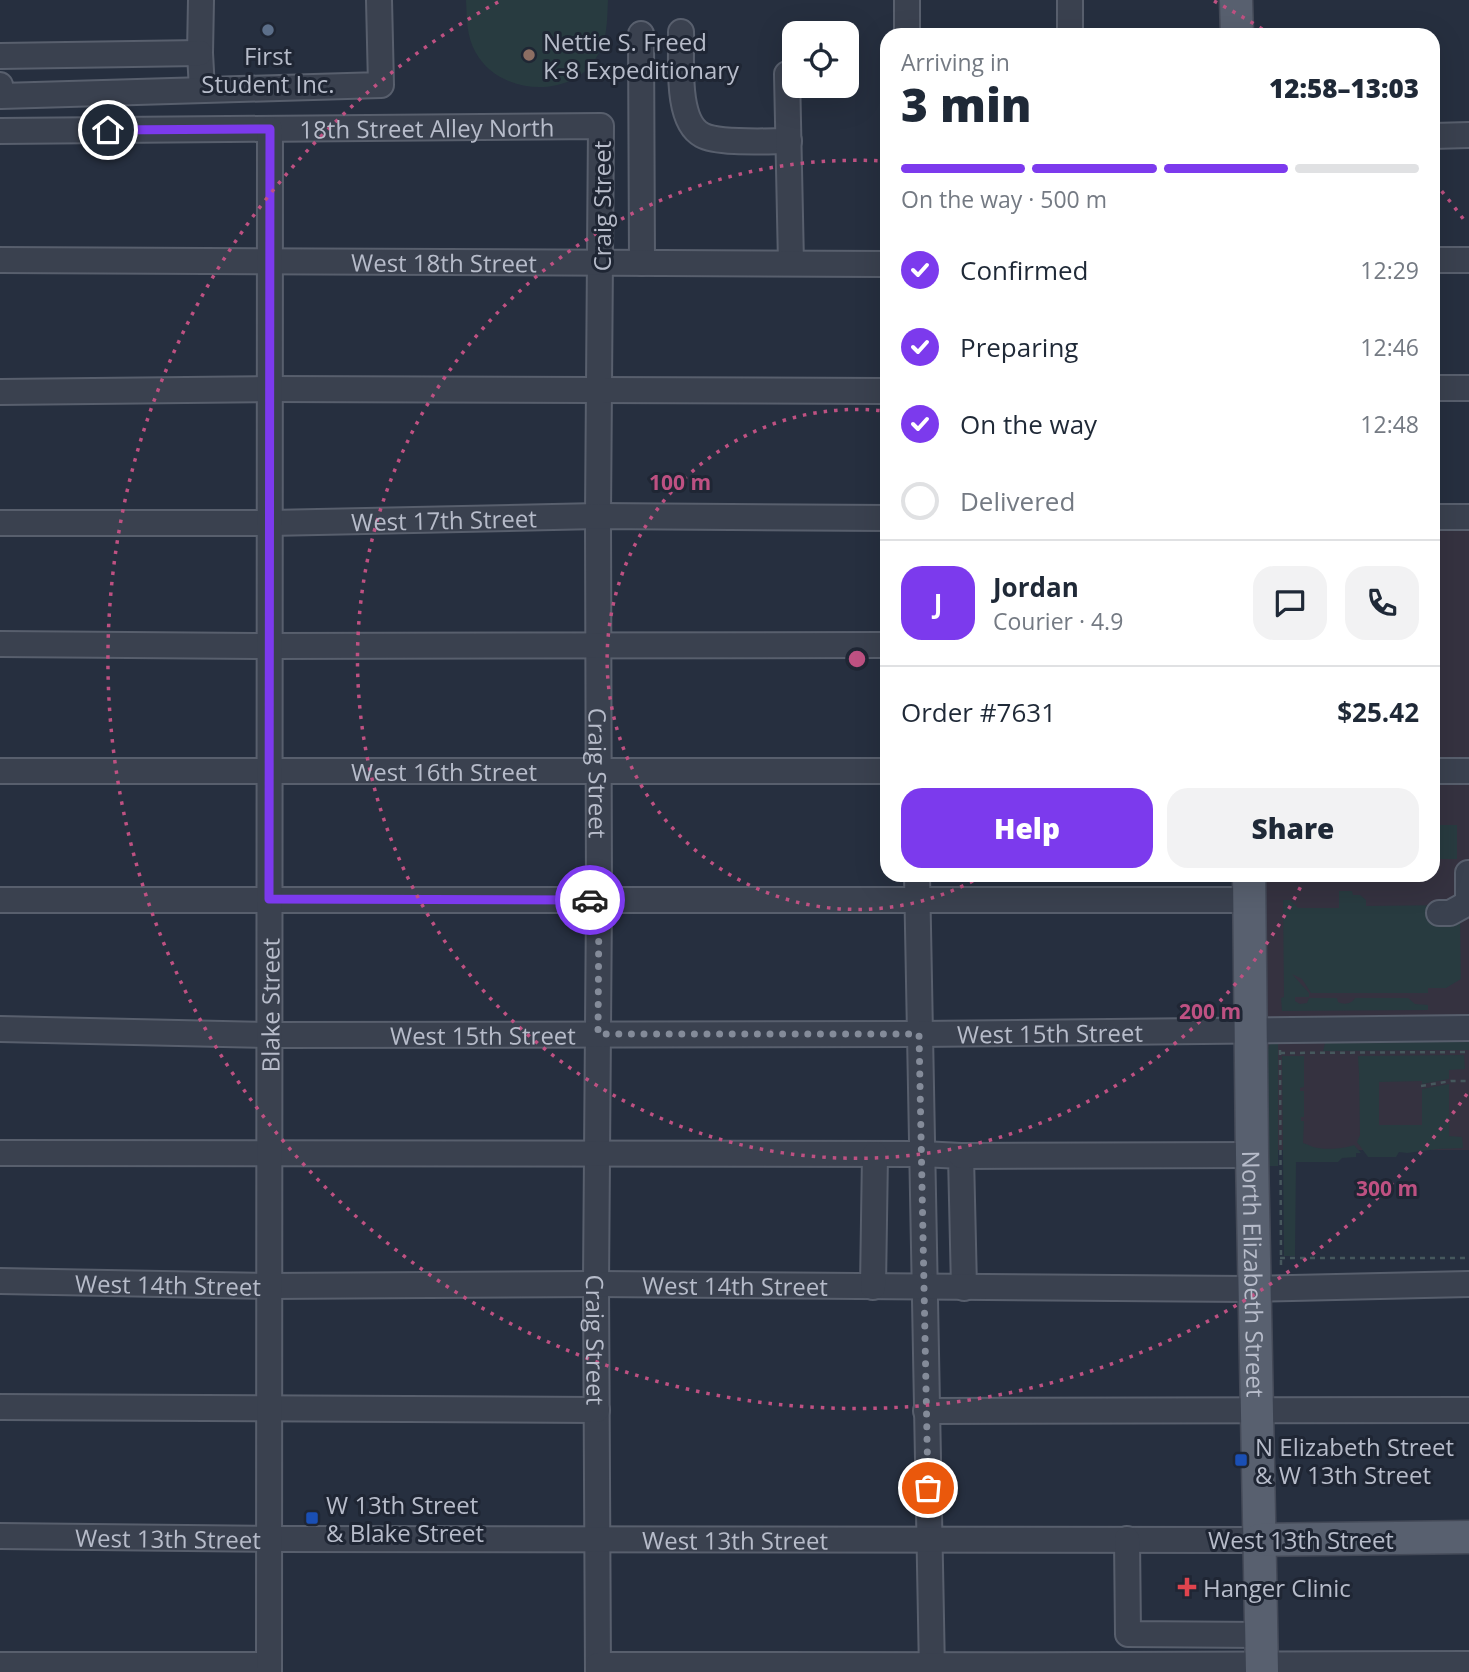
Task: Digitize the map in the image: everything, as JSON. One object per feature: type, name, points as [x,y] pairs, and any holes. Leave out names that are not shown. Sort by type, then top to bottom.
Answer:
[{"type":"main road","points":[[1236,0],[1237,28]]},
{"type":"main road","name":"North Elizabeth Street","points":[[1249,887],[1270,1038],[1252,1155],[1268,1288],[1257,1410],[1262,1669]]},
{"type":"main road","name":"West 13th Street","points":[[1260,1540],[1469,1537]]},
{"type":"street","points":[[201,0],[202,90]]},
{"type":"street","points":[[0,85],[1,96],[381,85],[379,0]]},
{"type":"street","points":[[907,0],[907,28]]},
{"type":"street","points":[[1070,0],[1070,28]]},
{"type":"street","points":[[681,32],[683,106],[689,123],[701,135],[722,140],[789,141]]},
{"type":"street","points":[[641,34],[642,263]]},
{"type":"street","points":[[0,56],[200,53]]},
{"type":"street","points":[[788,98],[791,263]]},
{"type":"street","name":"18th Street Alley North","points":[[0,131],[601,126]]},
{"type":"street","name":"Craig Street","points":[[598,1668],[596,1284],[601,126]]},
{"type":"street","name":"Blake Street","points":[[269,1669],[270,129]]},
{"type":"street","points":[[1440,136],[1469,135]]},
{"type":"street","name":"West 18th Street","points":[[0,260],[880,264]]},
{"type":"street","points":[[1440,260],[1469,260]]},
{"type":"street","points":[[1440,388],[1469,388]]},
{"type":"street","points":[[0,392],[270,389],[880,391]]},
{"type":"street","name":"West 17th Street","points":[[0,523],[270,523],[598,516],[880,519]]},
{"type":"street","points":[[1440,517],[1469,517]]},
{"type":"street","points":[[0,644],[880,645]]},
{"type":"street","name":"West 16th Street","points":[[0,771],[880,771]]},
{"type":"street","points":[[1440,771],[1469,771]]},
{"type":"street","points":[[1438,913],[1450,913],[1468,903],[1468,873]]},
{"type":"street","points":[[0,900],[599,900],[917,887],[1249,887]]},
{"type":"street","points":[[917,887],[932,1668]]},
{"type":"street","name":"West 15th Street","points":[[0,1029],[269,1035],[919,1034],[1270,1038],[1469,1028]]},
{"type":"street","points":[[0,1153],[1252,1155]]},
{"type":"street","points":[[873,1287],[875,1154]]},
{"type":"street","points":[[961,1156],[964,1287]]},
{"type":"street","name":"West 14th Street","points":[[0,1282],[269,1286],[596,1284],[1268,1288],[1469,1284]]},
{"type":"street","points":[[0,1407],[597,1410]]},
{"type":"street","points":[[926,1411],[1469,1410]]},
{"type":"street","name":"West 13th Street","points":[[0,1536],[270,1539],[1260,1540]]},
{"type":"street","points":[[1127,1539],[1128,1634],[1261,1634]]},
{"type":"street","points":[[598,1668],[1262,1669],[1469,1664]]},
{"type":"street","points":[[0,1665],[269,1669]]},
{"type":"path","points":[[1268,1288],[1281,1258],[1270,1038],[1469,1052]]},
{"type":"path","points":[[1421,1086],[1469,1081]]},
{"type":"path","points":[[1281,1258],[1469,1258]]},
{"type":"shaded area","points":[[1440,517],[1469,517],[1469,1150],[1252,1150],[1249,882],[1440,882]]},
{"type":"green space","points":[[466,0],[608,0],[603,44],[585,72],[570,81],[553,86],[517,84],[487,67],[476,53],[469,34]]},
{"type":"green space","points":[[1440,825],[1457,825],[1457,859],[1440,859]]},
{"type":"green space","points":[[1339,891],[1352,891],[1353,895],[1360,895],[1366,900],[1366,906],[1453,905],[1460,916],[1461,979],[1446,988],[1428,988],[1428,993],[1311,993],[1302,979],[1292,974],[1309,993],[1309,997],[1295,997],[1295,1001],[1300,1004],[1307,1003],[1309,998],[1337,998],[1338,1002],[1345,1004],[1355,998],[1408,998],[1415,1004],[1428,1005],[1428,1010],[1282,1011],[1283,900],[1290,900],[1298,908],[1339,908]]},
{"type":"green space","points":[[1326,1039],[1469,1039],[1469,1050],[1323,1051]]},
{"type":"green space","points":[[1276,1040],[1278,1166],[1268,1166],[1268,1049]]},
{"type":"green space","points":[[1464,1055],[1465,1069],[1449,1070],[1449,1079],[1422,1084],[1422,1081],[1379,1082],[1379,1125],[1422,1125],[1422,1089],[1449,1084],[1449,1136],[1462,1137],[1463,1148],[1399,1152],[1396,1157],[1368,1157],[1357,1142],[1360,1135],[1358,1056]]},
{"type":"green space","points":[[1282,1056],[1304,1056],[1304,1087],[1300,1088],[1300,1091],[1304,1091],[1304,1117],[1301,1117],[1301,1121],[1304,1121],[1303,1143],[1328,1149],[1354,1145],[1361,1153],[1356,1153],[1356,1157],[1342,1158],[1338,1162],[1296,1162],[1295,1256],[1284,1256]]},
{"type":"way so far","points":[[590,900],[599,900],[598,1034],[919,1034],[928,1488]]},
{"type":"place","name":"First Student Inc.","points":[[268,30]]},
{"type":"place","name":"Nettie S. Freed K-8 Expeditionary","points":[[529,55]]},
{"type":"place","name":"N Elizabeth Street & W 13th Street","points":[[1241,1460]]},
{"type":"place","name":"W 13th Street & Blake Street","points":[[312,1518]]},
{"type":"place","name":"Hanger Clinic","points":[[1187,1587]]},
{"type":"route","points":[[108,130],[270,129],[269,899],[590,900]]}]
